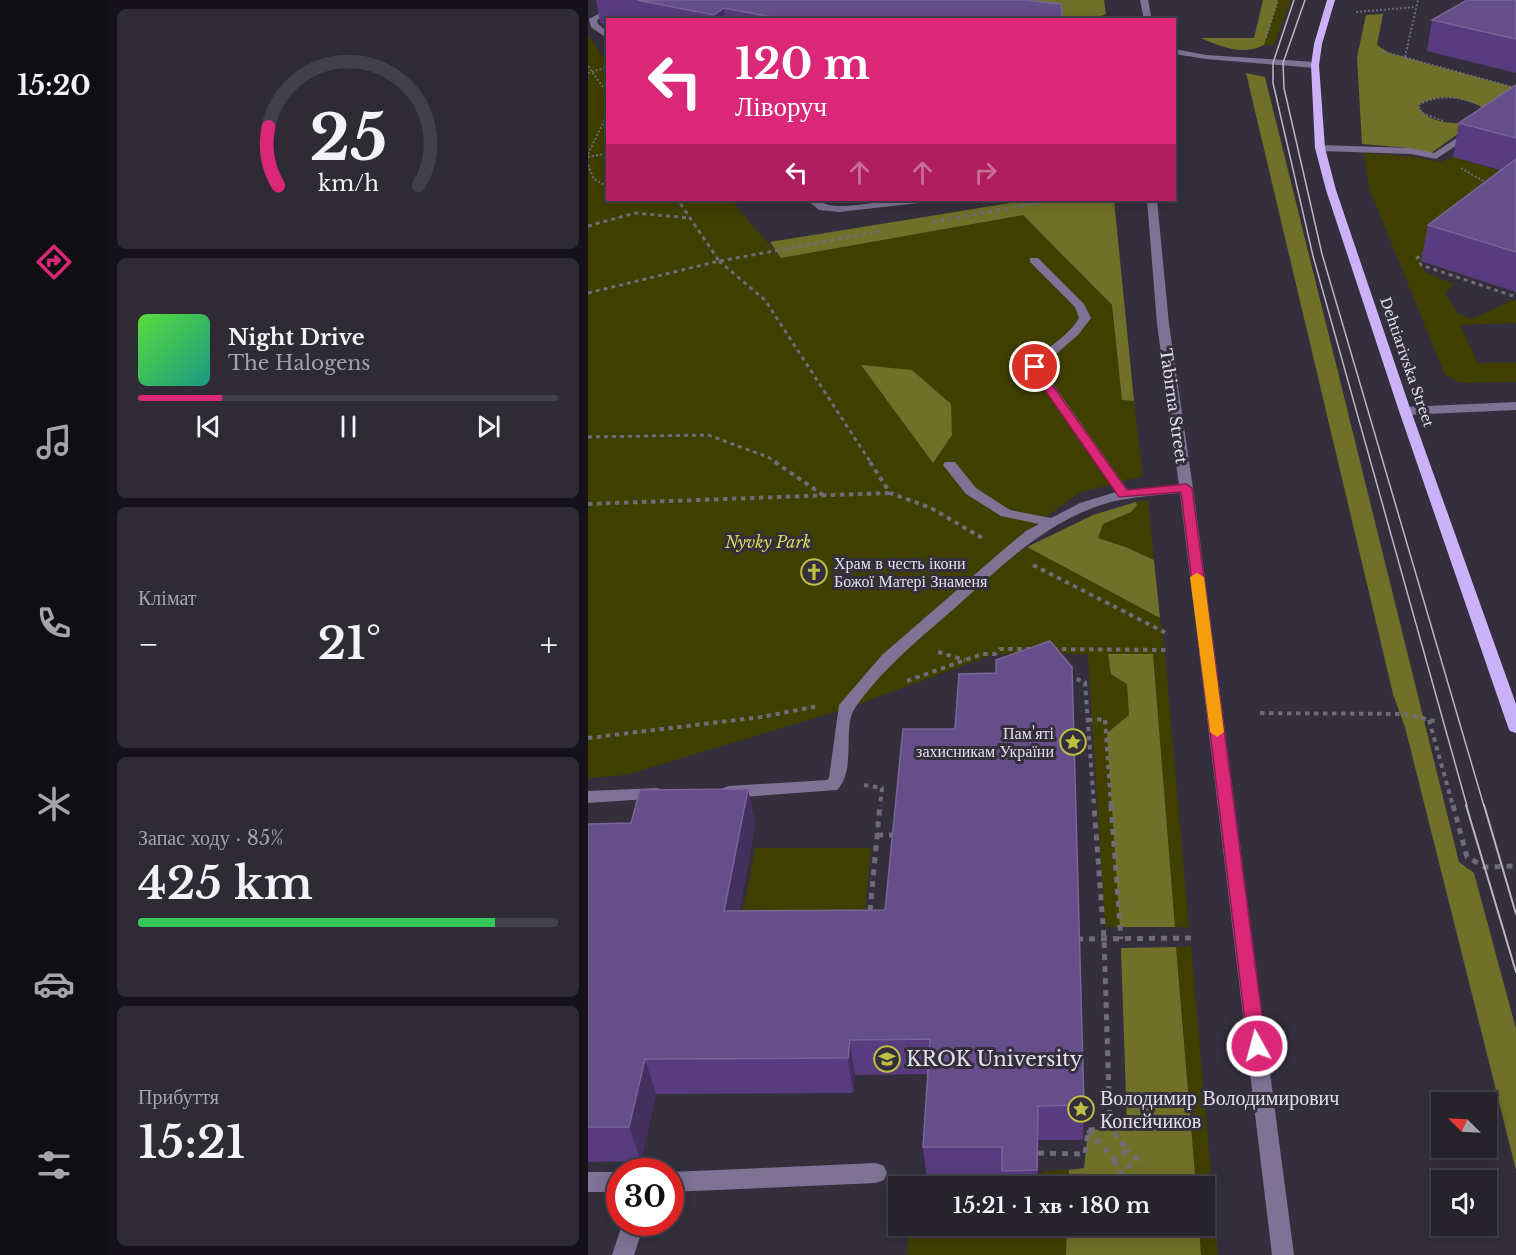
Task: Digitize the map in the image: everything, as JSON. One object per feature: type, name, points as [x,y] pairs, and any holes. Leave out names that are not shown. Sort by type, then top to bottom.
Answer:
[{"type":"main road","name":"Dehtiarivska Street","points":[[1331,0],[1318,44],[1315,65],[1320,148],[1331,190],[1516,727]]},
{"type":"street","points":[[1144,0],[1148,18]]},
{"type":"street","points":[[606,35],[594,25],[593,18],[629,3]]},
{"type":"street","points":[[1176,51],[1206,57],[1315,65]]},
{"type":"street","points":[[1320,148],[1411,151],[1436,156],[1495,116]]},
{"type":"street","points":[[813,201],[816,205],[828,209],[909,201]]},
{"type":"street","name":"Tabirna Street","points":[[1152,201],[1165,336],[1282,1255]]},
{"type":"street","points":[[1034,260],[1080,306],[1085,318],[1080,329],[1041,357],[1035,367],[1124,494]]},
{"type":"street","points":[[1406,411],[1516,406]]},
{"type":"street","points":[[950,465],[971,491],[1006,513],[1053,523]]},
{"type":"street","points":[[717,792],[822,789],[831,786],[837,780],[845,709],[888,659],[1008,553],[1031,534],[1085,506],[1124,494],[1186,488]]},
{"type":"street","points":[[588,796],[670,794]]},
{"type":"street","points":[[684,1181],[876,1173]]},
{"type":"street","points":[[588,1182],[606,1182]]},
{"type":"street","points":[[623,1255],[629,1236]]},
{"type":"path","points":[[1405,57],[1418,0]]},
{"type":"path","points":[[1356,12],[1416,7]]},
{"type":"path","points":[[1378,50],[1516,88]]},
{"type":"path","points":[[588,66],[606,90]]},
{"type":"path","points":[[588,73],[606,68]]},
{"type":"path","points":[[1481,125],[1430,118],[1422,113],[1418,105],[1428,98],[1466,99],[1485,108],[1495,116]]},
{"type":"path","points":[[588,155],[606,116]]},
{"type":"path","points":[[588,155],[606,153]]},
{"type":"path","points":[[1436,156],[1450,161],[1489,185]]},
{"type":"path","points":[[588,165],[591,177],[600,186],[606,187]]},
{"type":"path","points":[[679,201],[719,261],[765,300],[890,493]]},
{"type":"path","points":[[588,226],[635,213],[691,218]]},
{"type":"path","points":[[1426,251],[1417,258],[1421,265],[1516,297]]},
{"type":"path","points":[[588,293],[719,261]]},
{"type":"path","points":[[588,437],[708,435],[768,457],[823,495]]},
{"type":"path","points":[[588,504],[890,493],[931,508],[1008,553],[1168,634]]},
{"type":"path","points":[[904,682],[982,654],[995,654],[1000,649],[1034,649]]},
{"type":"path","points":[[1046,649],[1170,650]]},
{"type":"path","points":[[1061,674],[1085,682],[1104,939],[1110,1128],[1137,1159],[1122,1167],[1088,1130]]},
{"type":"path","points":[[588,738],[761,717],[853,700]]},
{"type":"path","points":[[1260,713],[1404,714],[1435,721]]},
{"type":"path","points":[[1088,720],[1105,719],[1121,939]]},
{"type":"path","points":[[1429,720],[1467,857],[1485,867],[1516,866]]},
{"type":"path","points":[[837,780],[882,788],[869,911],[880,910]]},
{"type":"path","points":[[877,835],[899,835]]},
{"type":"path","points":[[1077,939],[1195,938]]},
{"type":"path","points":[[1088,1130],[1110,1128]]},
{"type":"path","points":[[1038,1153],[1085,1154],[1088,1130]]},
{"type":"path","points":[[1114,1159],[1128,1150]]},
{"type":"green space","points":[[1278,0],[1291,0],[1274,45],[1264,45]]},
{"type":"green space","name":"Nyvky Park","points":[[588,35],[606,61],[606,201],[732,201],[781,258],[1023,215],[1112,305],[1122,400],[1134,401],[1143,476],[1079,493],[1011,543],[1023,550],[1027,547],[1160,618],[1189,928],[1175,927],[1153,654],[1108,654],[1127,684],[1129,715],[1107,733],[1121,927],[1105,927],[1088,654],[995,654],[845,709],[626,775],[588,778]]},
{"type":"green space","points":[[1364,153],[1416,157],[1440,162],[1453,157],[1516,175],[1484,213],[1421,261],[1425,272],[1454,284],[1445,293],[1457,313],[1472,319],[1512,300],[1516,301],[1516,323],[1460,325],[1478,363],[1516,363],[1516,382],[1461,383],[1445,375],[1369,188]]},
{"type":"green space","points":[[1148,500],[1154,560],[1098,538],[1103,524],[1131,512],[1137,505],[1136,502]]},
{"type":"green space","points":[[755,848],[871,848],[862,944],[737,943]]},
{"type":"green space","points":[[1191,946],[1211,1176],[1195,1176],[1176,947]]},
{"type":"green space","points":[[1069,1170],[1069,1176],[1042,1176],[1042,1171]]},
{"type":"green space","points":[[1215,1221],[1218,1255],[1201,1255],[1200,1236],[1215,1236]]},
{"type":"green space","points":[[909,1236],[1067,1236],[1066,1255],[907,1255]]},
{"type":"shaded area","points":[[1104,0],[1106,14],[1094,18],[1076,18],[965,1]]},
{"type":"shaded area","points":[[1263,0],[1278,0],[1264,45],[1240,50],[1224,47],[1201,38],[1254,38]]},
{"type":"shaded area","points":[[1383,14],[1377,45],[1389,53],[1516,88],[1485,108],[1468,101],[1443,97],[1418,105],[1427,116],[1433,119],[1449,123],[1472,124],[1431,153],[1409,148],[1362,144],[1357,57],[1366,15]]},
{"type":"shaded area","points":[[1246,73],[1265,77],[1459,862],[1474,873],[1516,1029],[1516,1170],[1405,727],[1393,694]]},
{"type":"shaded area","points":[[1023,201],[1114,201],[1134,401],[1122,400],[1112,305],[1023,215],[781,258],[770,242]]},
{"type":"shaded area","points":[[861,365],[912,370],[951,404],[952,435],[933,463]]},
{"type":"shaded area","points":[[1136,502],[1137,505],[1131,512],[1103,524],[1098,538],[1154,560],[1160,618],[1027,547],[1093,515]]},
{"type":"shaded area","points":[[1108,654],[1153,654],[1175,927],[1120,927],[1107,733],[1129,715],[1127,684],[1111,674]]},
{"type":"shaded area","points":[[1176,947],[1195,1176],[1069,1176],[1069,1170],[1084,1168],[1088,1130],[1127,1128],[1121,948]]},
{"type":"shaded area","points":[[1067,1236],[1200,1236],[1201,1255],[1066,1255]]},
{"type":"building","points":[[637,0],[1024,0],[1061,4],[1063,18],[778,18],[724,8],[714,15]]},
{"type":"building","points":[[1467,0],[1516,0],[1516,39],[1432,20]]},
{"type":"building","points":[[1516,85],[1516,138],[1459,123]]},
{"type":"building","points":[[1516,159],[1516,252],[1428,225]]},
{"type":"building","points":[[1050,641],[1072,667],[1084,1105],[1038,1106],[1037,1170],[1002,1171],[1002,1147],[923,1147],[930,1039],[850,1040],[848,1058],[645,1059],[629,1127],[588,1127],[588,824],[631,823],[640,790],[748,789],[724,911],[885,910],[903,729],[955,729],[959,674],[996,673],[996,660]]},
{"type":"tram line","points":[[1294,0],[1273,63],[1273,83],[1313,256],[1467,806]]},
{"type":"tram line","points":[[1305,0],[1283,63],[1284,88],[1322,254],[1484,806]]},
{"type":"tram line","points":[[1466,805],[1516,972]]},
{"type":"tram line","points":[[1484,805],[1516,914]]},
{"type":"slow traffic","points":[[1197,577],[1217,732]]},
{"type":"place","name":"Храм в честь ікони Божої Матері Знаменя","points":[[814,572]]},
{"type":"place","name":"Пам'яті захисникам України","points":[[1073,742]]},
{"type":"place","name":"KROK University","points":[[887,1059]]},
{"type":"place","name":"Володимир Володимирович Копєйчиков","points":[[1081,1109]]},
{"type":"route","points":[[1035,367],[1124,494],[1186,488],[1257,1046]]}]
